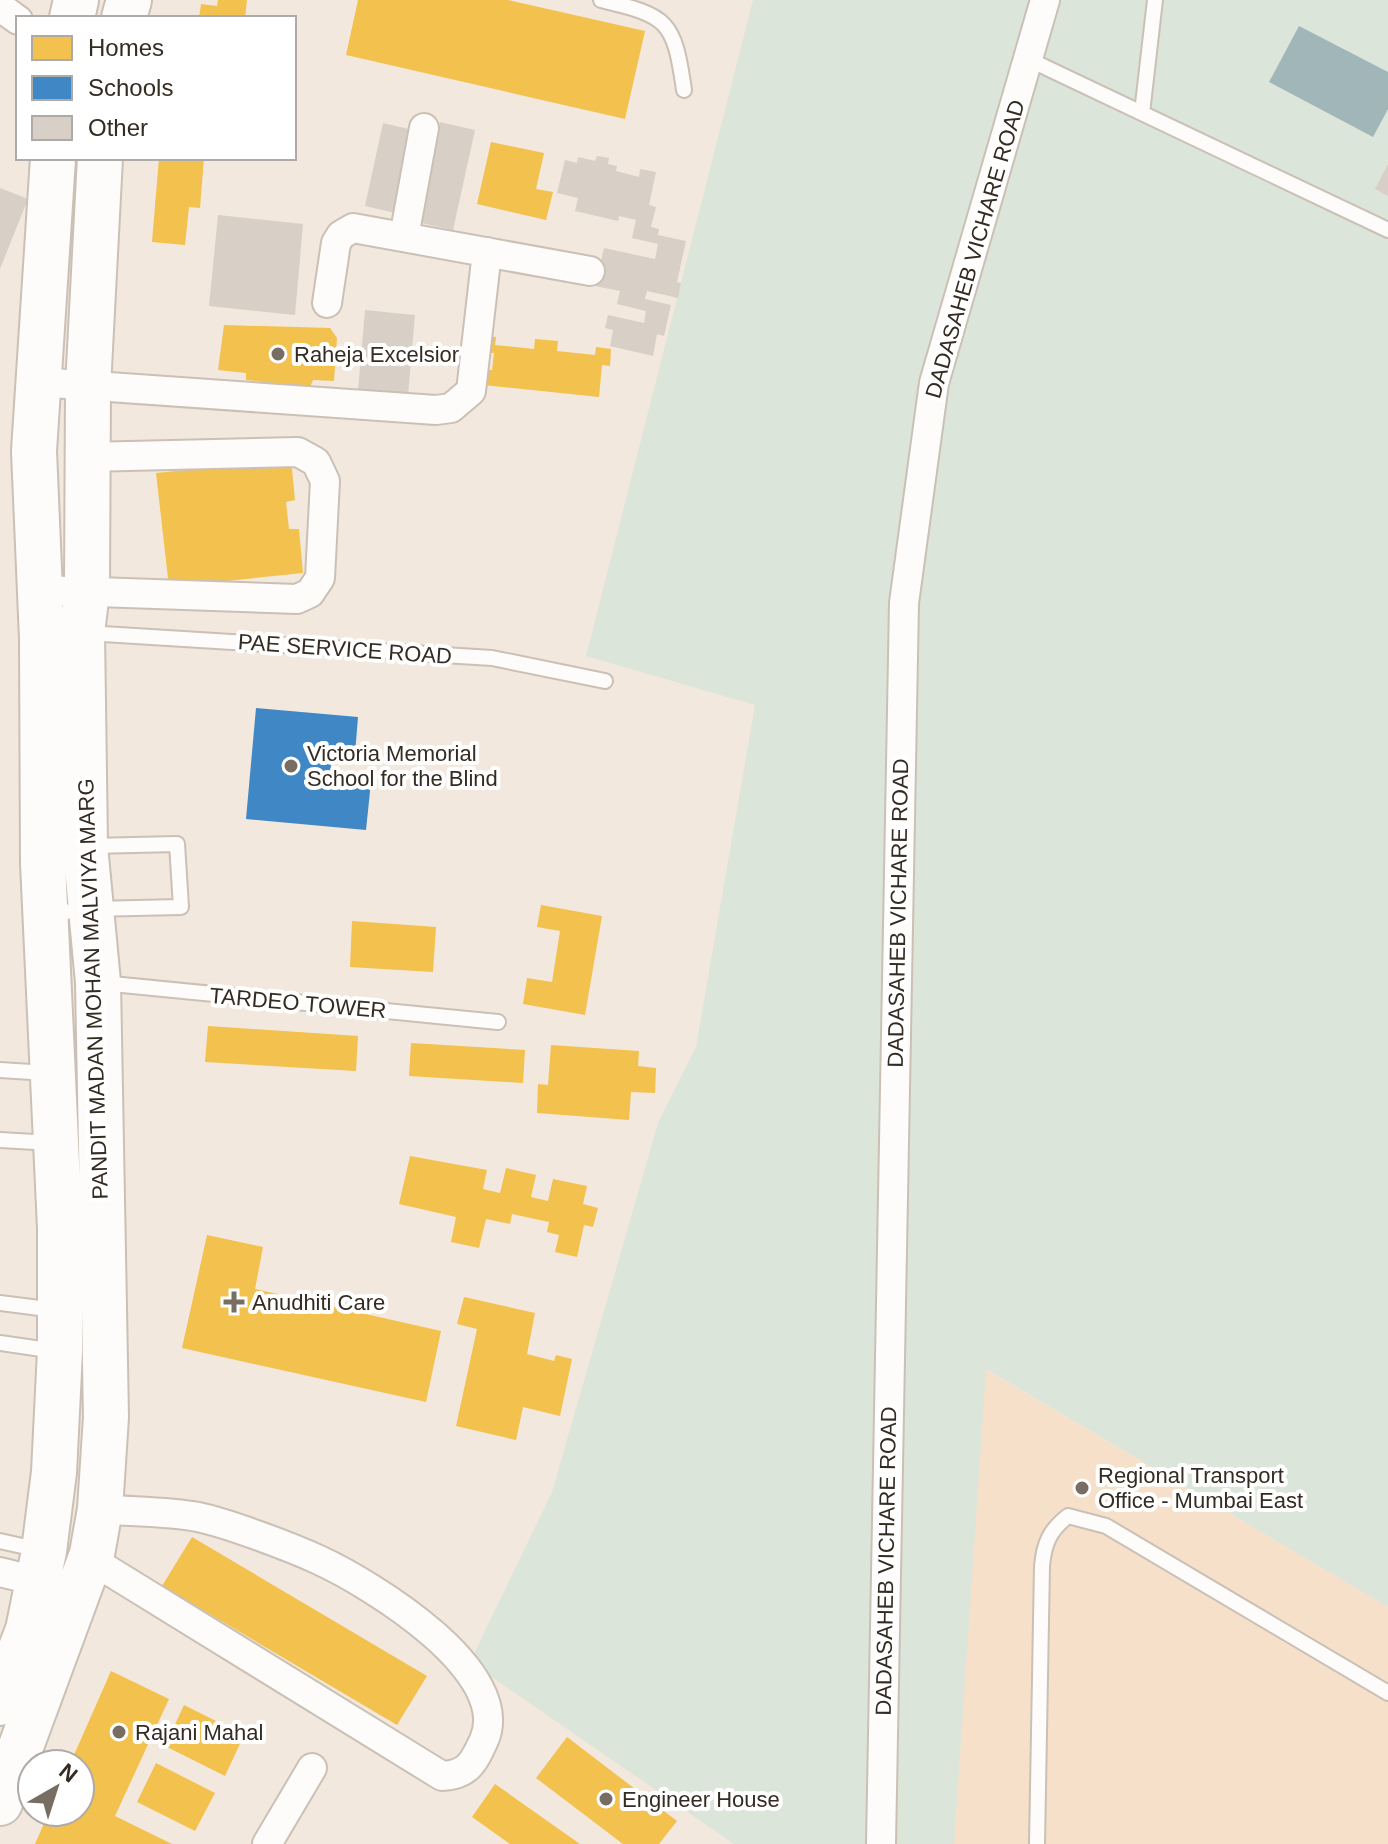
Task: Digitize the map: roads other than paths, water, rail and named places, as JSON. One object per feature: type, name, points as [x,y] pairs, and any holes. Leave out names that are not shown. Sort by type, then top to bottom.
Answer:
[{"type":"main road","name":"PANDIT MADAN MOHAN MALVIYA MARG","points":[[0,1803],[50,1571],[60,1331],[56,1073],[46,914],[34,451],[53,160]]},
{"type":"main road","name":"PANDIT MADAN MOHAN MALVIYA MARG","points":[[0,1703],[50,1571],[100,1509],[106,1417],[98,982],[85,846],[86,457],[100,160]]},
{"type":"street","name":"DADASAHEB VICHARE ROAD","points":[[881,1844],[904,603],[934,383],[1045,0]]},
{"type":"street","points":[[404,237],[424,128]]},
{"type":"street","points":[[327,303],[336,243],[346,230],[353,228],[590,271]]},
{"type":"street","points":[[38,382],[436,410],[451,408],[471,391],[487,252]]},
{"type":"street","points":[[39,590],[85,612],[297,599],[310,593],[320,578],[325,481],[316,462],[298,452],[86,457]]},
{"type":"street","points":[[50,1571],[442,1776],[460,1775],[474,1763],[490,1726],[485,1700],[471,1670],[400,1607],[319,1560],[199,1518],[100,1509]]},
{"type":"street","points":[[267,1844],[312,1768]]},
{"type":"lane","points":[[601,0],[648,11],[665,24],[678,52],[684,90]]},
{"type":"lane","points":[[1142,113],[1155,0]]},
{"type":"lane","points":[[1028,59],[1388,230]]},
{"type":"lane","name":"PAE SERVICE ROAD","points":[[85,612],[492,658],[605,681]]},
{"type":"lane","points":[[46,914],[90,909],[181,907],[177,844],[85,846]]},
{"type":"lane","name":"TARDEO TOWER","points":[[98,982],[498,1022]]},
{"type":"lane","points":[[0,1070],[56,1073]]},
{"type":"lane","points":[[0,1140],[56,1143]]},
{"type":"lane","points":[[0,1303],[60,1331]]},
{"type":"lane","points":[[0,1343],[60,1331]]},
{"type":"lane","points":[[1037,1844],[1043,1558],[1052,1528],[1068,1516],[1106,1526],[1388,1693]]},
{"type":"lane","points":[[0,1541],[50,1571]]},
{"type":"water","points":[[1299,26],[1388,72],[1388,109],[1373,137],[1269,82]]},
{"type":"place","name":"Raheja Excelsior","points":[[278,354]]},
{"type":"place","name":"Victoria Memorial School for the Blind","points":[[291,766]]},
{"type":"place","name":"Anudhiti Care","points":[[234,1302]]},
{"type":"place","name":"Regional Transport Office - Mumbai East","points":[[1082,1488]]},
{"type":"place","name":"Rajani Mahal","points":[[119,1732]]},
{"type":"place","name":"Engineer House","points":[[606,1799]]}]
